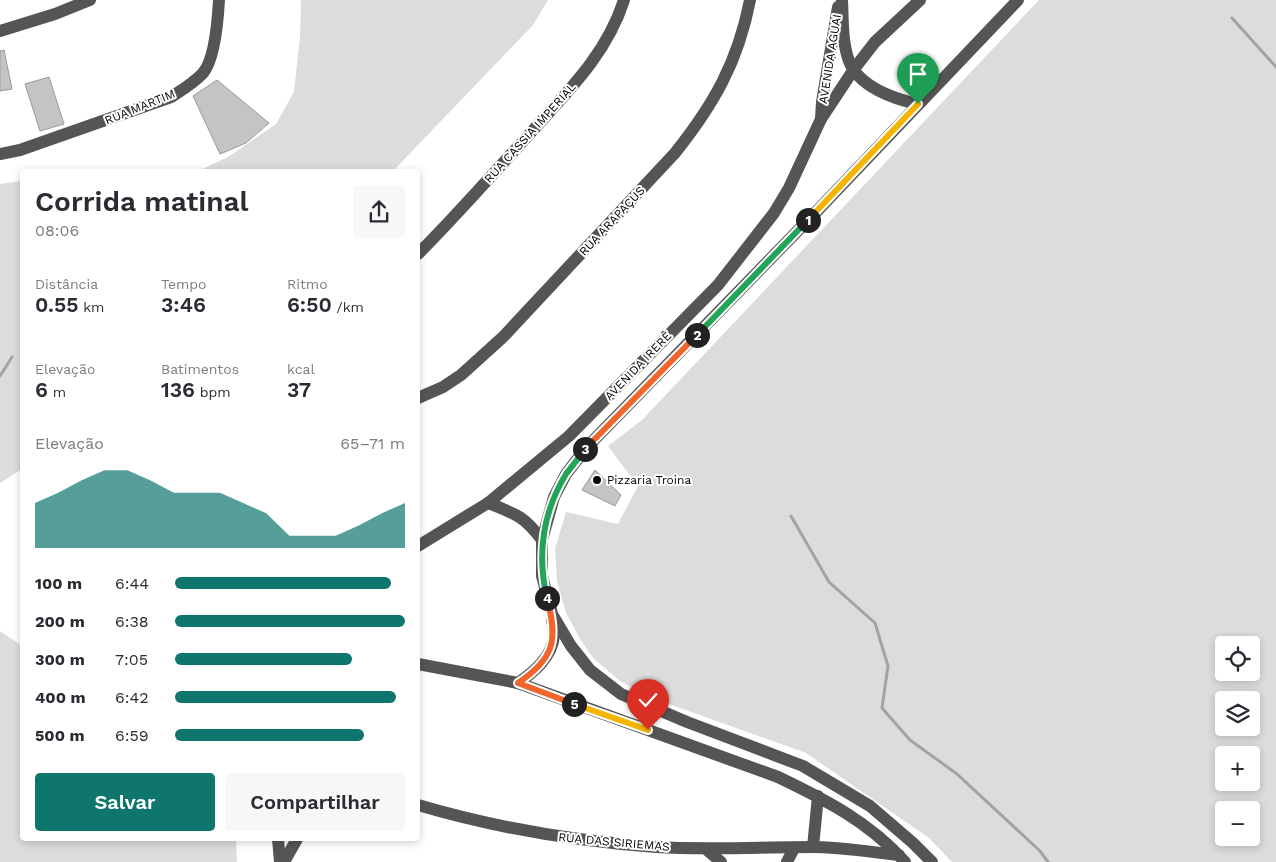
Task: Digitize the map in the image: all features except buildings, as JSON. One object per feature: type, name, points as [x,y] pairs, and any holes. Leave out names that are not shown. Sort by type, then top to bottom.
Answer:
[{"type":"street","points":[[0,31],[55,14],[90,0]]},
{"type":"street","name":"RUA MARTIM","points":[[0,154],[29,148],[171,97],[193,82],[204,72],[210,56],[215,38],[219,0]]},
{"type":"street","name":"RUA CASSIA IMPERIAL","points":[[420,252],[581,77],[611,34],[624,0]]},
{"type":"street","name":"RUA ARAPAÇUS","points":[[420,397],[443,387],[461,375],[503,337],[675,153],[692,132],[719,91],[736,51],[750,0]]},
{"type":"street","name":"AVENIDA AGUAI","points":[[841,0],[845,47],[854,70]]},
{"type":"street","name":"AVENIDA AGUAI","points":[[821,119],[822,102],[841,0]]},
{"type":"street","points":[[821,119],[875,42],[920,0]]},
{"type":"street","name":"AVENIDA IRERÊ","points":[[552,614],[542,576],[542,540],[554,498],[566,474],[587,447],[810,218],[1018,0]]},
{"type":"street","points":[[854,70],[870,86],[881,92],[897,99],[918,104]]},
{"type":"street","name":"AVENIDA IRERÊ","points":[[420,545],[488,503],[569,436],[718,285],[774,213],[789,188],[821,119]]},
{"type":"street","points":[[488,503],[523,518],[542,540]]},
{"type":"street","points":[[518,683],[542,663],[550,650],[554,636],[552,614]]},
{"type":"street","points":[[552,614],[571,646],[590,670],[621,694],[687,722],[803,766],[870,806],[932,862]]},
{"type":"street","points":[[420,664],[518,683],[778,777],[818,796],[849,814],[876,833],[902,859]]},
{"type":"street","points":[[813,847],[818,796]]},
{"type":"street","name":"RUA DAS SIRIEMAS","points":[[420,806],[461,818],[537,834],[593,841],[706,849],[813,847],[902,859]]},
{"type":"street","points":[[278,841],[280,862]]},
{"type":"street","points":[[284,862],[296,841]]},
{"type":"street","points":[[787,862],[794,848]]},
{"type":"street","points":[[706,849],[721,862]]},
{"type":"shaded area","points":[[301,0],[548,0],[533,25],[395,169],[202,169],[228,157],[276,124],[294,92],[300,37]]},
{"type":"shaded area","points":[[1039,0],[1276,0],[1276,862],[952,862],[929,838],[806,753],[652,698],[620,681],[594,659],[580,639],[566,613],[557,581],[555,549],[566,512],[618,524],[638,486],[608,446],[642,420]]},
{"type":"shaded area","points":[[20,181],[20,470],[0,483],[0,184]]},
{"type":"shaded area","points":[[0,631],[20,645],[20,841],[236,841],[237,862],[0,862]]},
{"type":"waterway","points":[[1232,18],[1276,67]]},
{"type":"waterway","points":[[0,376],[12,357]]},
{"type":"waterway","points":[[791,516],[829,582],[875,623],[888,666],[882,708],[910,740],[957,774],[1040,851],[1048,862]]},
{"type":"place","name":"Pizzaria Troina","points":[[597,480]]},
{"type":"route","points":[[648,730],[518,683],[542,663],[550,650],[554,636],[552,614],[542,576],[541,556],[542,540],[554,498],[566,474],[587,447],[718,314],[918,104]]}]
